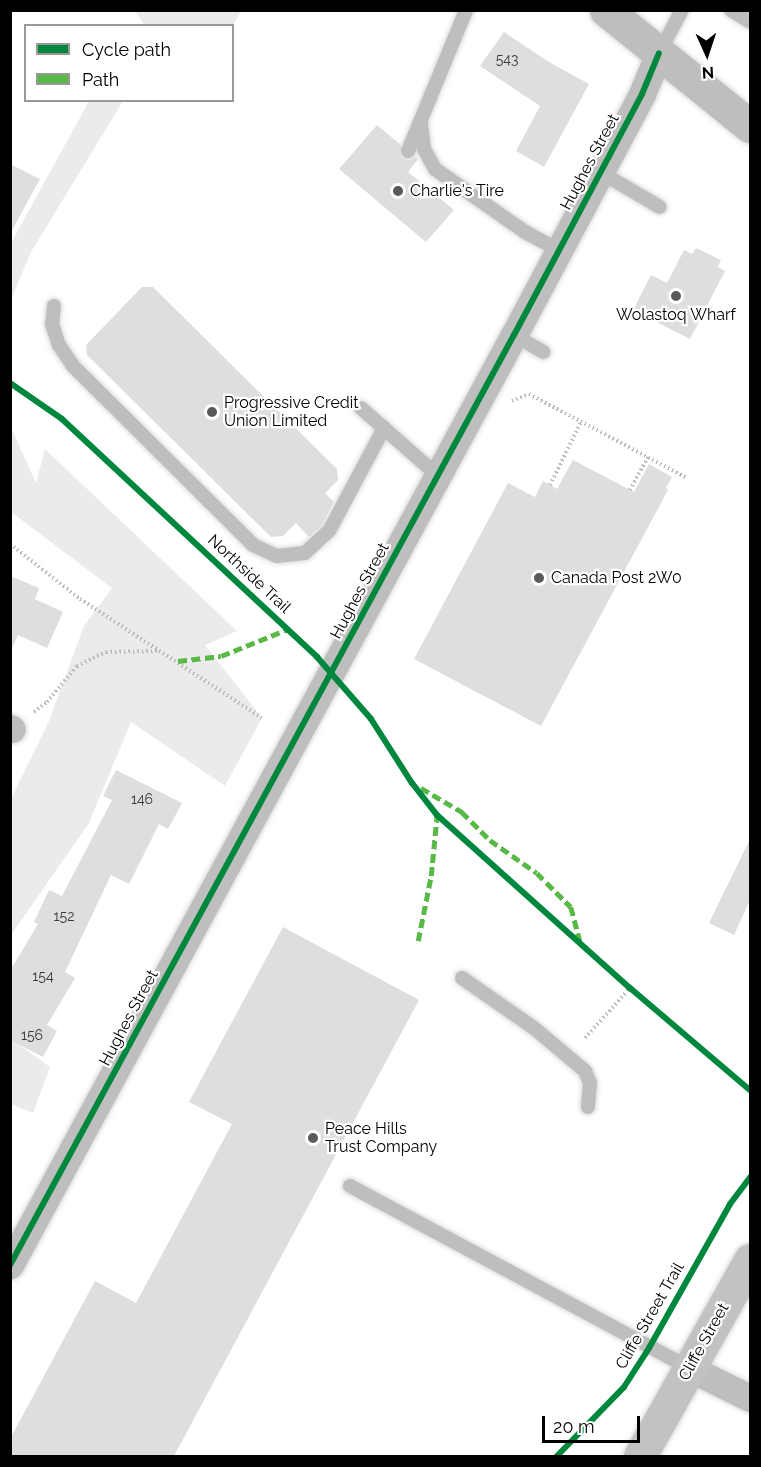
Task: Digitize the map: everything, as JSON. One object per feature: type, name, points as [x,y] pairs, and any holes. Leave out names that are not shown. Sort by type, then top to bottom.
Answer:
[{"type":"main road","points":[[606,10],[750,126]]},
{"type":"main road","name":"Cliffe Street","points":[[640,1456],[750,1260]]},
{"type":"street","name":"Hughes Street","points":[[10,1265],[514,335],[642,94],[659,53]]},
{"type":"street","points":[[689,1368],[750,1398]]},
{"type":"lane","points":[[408,151],[466,10]]},
{"type":"lane","points":[[659,53],[682,10]]},
{"type":"lane","points":[[731,10],[750,22]]},
{"type":"lane","points":[[421,124],[424,149],[435,169],[525,232],[558,250]]},
{"type":"lane","points":[[600,172],[660,207]]},
{"type":"lane","points":[[54,306],[52,324],[73,366],[253,545],[277,556],[305,553],[329,531],[384,428]]},
{"type":"lane","points":[[514,335],[544,352]]},
{"type":"lane","points":[[362,408],[437,475]]},
{"type":"lane","points":[[462,978],[534,1028],[585,1071],[590,1083],[588,1107]]},
{"type":"lane","points":[[350,1186],[689,1368]]},
{"type":"path","points":[[468,420],[529,394],[685,477]]},
{"type":"path","points":[[550,485],[582,422]]},
{"type":"path","points":[[630,490],[648,457]]},
{"type":"path","points":[[10,544],[80,599],[262,718]]},
{"type":"path","points":[[11,728],[47,702],[77,666],[106,652],[161,651]]},
{"type":"path","points":[[622,980],[638,995]]},
{"type":"path","points":[[585,1038],[630,987]]},
{"type":"shaded area","points":[[135,11],[241,11],[234,24],[143,24]]},
{"type":"shaded area","points":[[88,102],[122,102],[31,252],[11,300],[11,243]]},
{"type":"shaded area","points":[[10,425],[36,483],[45,449],[237,631],[205,645],[262,718],[225,786],[131,722],[89,823],[11,935],[11,799],[49,721],[84,626],[112,588],[11,512]]},
{"type":"shaded area","points":[[10,1038],[50,1067],[33,1113],[11,1104]]},
{"type":"building","points":[[504,32],[549,62],[589,84],[544,167],[516,151],[540,106],[480,66]]},
{"type":"building","name":"Charlie's Tire","points":[[377,125],[401,145],[401,157],[409,160],[415,157],[418,159],[408,172],[454,210],[426,242],[339,169]]},
{"type":"building","points":[[10,164],[40,179],[10,234]]},
{"type":"building","name":"Wolastoq Wharf","points":[[696,248],[721,260],[718,267],[725,271],[690,339],[633,310],[651,275],[667,283],[684,250],[692,254]]},
{"type":"building","name":"Progressive Credit Union Limited","points":[[142,287],[153,287],[337,469],[338,480],[325,493],[334,502],[322,525],[309,537],[296,523],[283,536],[271,537],[87,355],[86,345]]},
{"type":"building","name":"Canada Post 2W0","points":[[573,460],[634,492],[649,464],[672,477],[666,488],[668,490],[541,726],[414,659],[508,483],[535,497],[543,481],[557,489]]},
{"type":"building","points":[[10,576],[39,588],[35,599],[63,612],[47,648],[18,635],[10,653]]},
{"type":"building","points":[[116,770],[182,803],[168,829],[159,824],[129,884],[111,875],[65,972],[75,978],[47,1025],[57,1031],[43,1057],[10,1040],[10,971],[38,924],[34,922],[49,890],[62,896],[112,800],[103,796]]},
{"type":"building","points":[[750,839],[750,900],[734,935],[709,923]]},
{"type":"building","points":[[283,927],[419,1000],[174,1456],[10,1456],[10,1439],[95,1281],[136,1303],[232,1124],[189,1102]]},
{"type":"marked path","points":[[178,661],[221,656],[288,629]]},
{"type":"marked path","points":[[421,788],[462,812],[490,840],[537,873],[571,907],[580,941]]},
{"type":"marked path","points":[[418,941],[431,876],[437,815]]},
{"type":"cycle path","points":[[10,1265],[514,335],[642,94],[659,53]]},
{"type":"cycle path","name":"Northside Trail","points":[[10,383],[62,419],[317,657],[371,719],[412,783],[437,815],[630,988],[750,1090]]},
{"type":"cycle path","name":"Cliffe Street Trail","points":[[557,1456],[624,1387],[649,1348],[730,1204],[750,1177]]},
{"type":"place","name":"Charlie's Tire","points":[[398,191]]},
{"type":"place","name":"Wolastoq Wharf","points":[[676,296]]},
{"type":"place","name":"Progressive Credit Union Limited","points":[[212,412]]},
{"type":"place","name":"Canada Post 2W0","points":[[539,578]]},
{"type":"place","name":"Peace Hills Trust Company","points":[[313,1138]]}]
